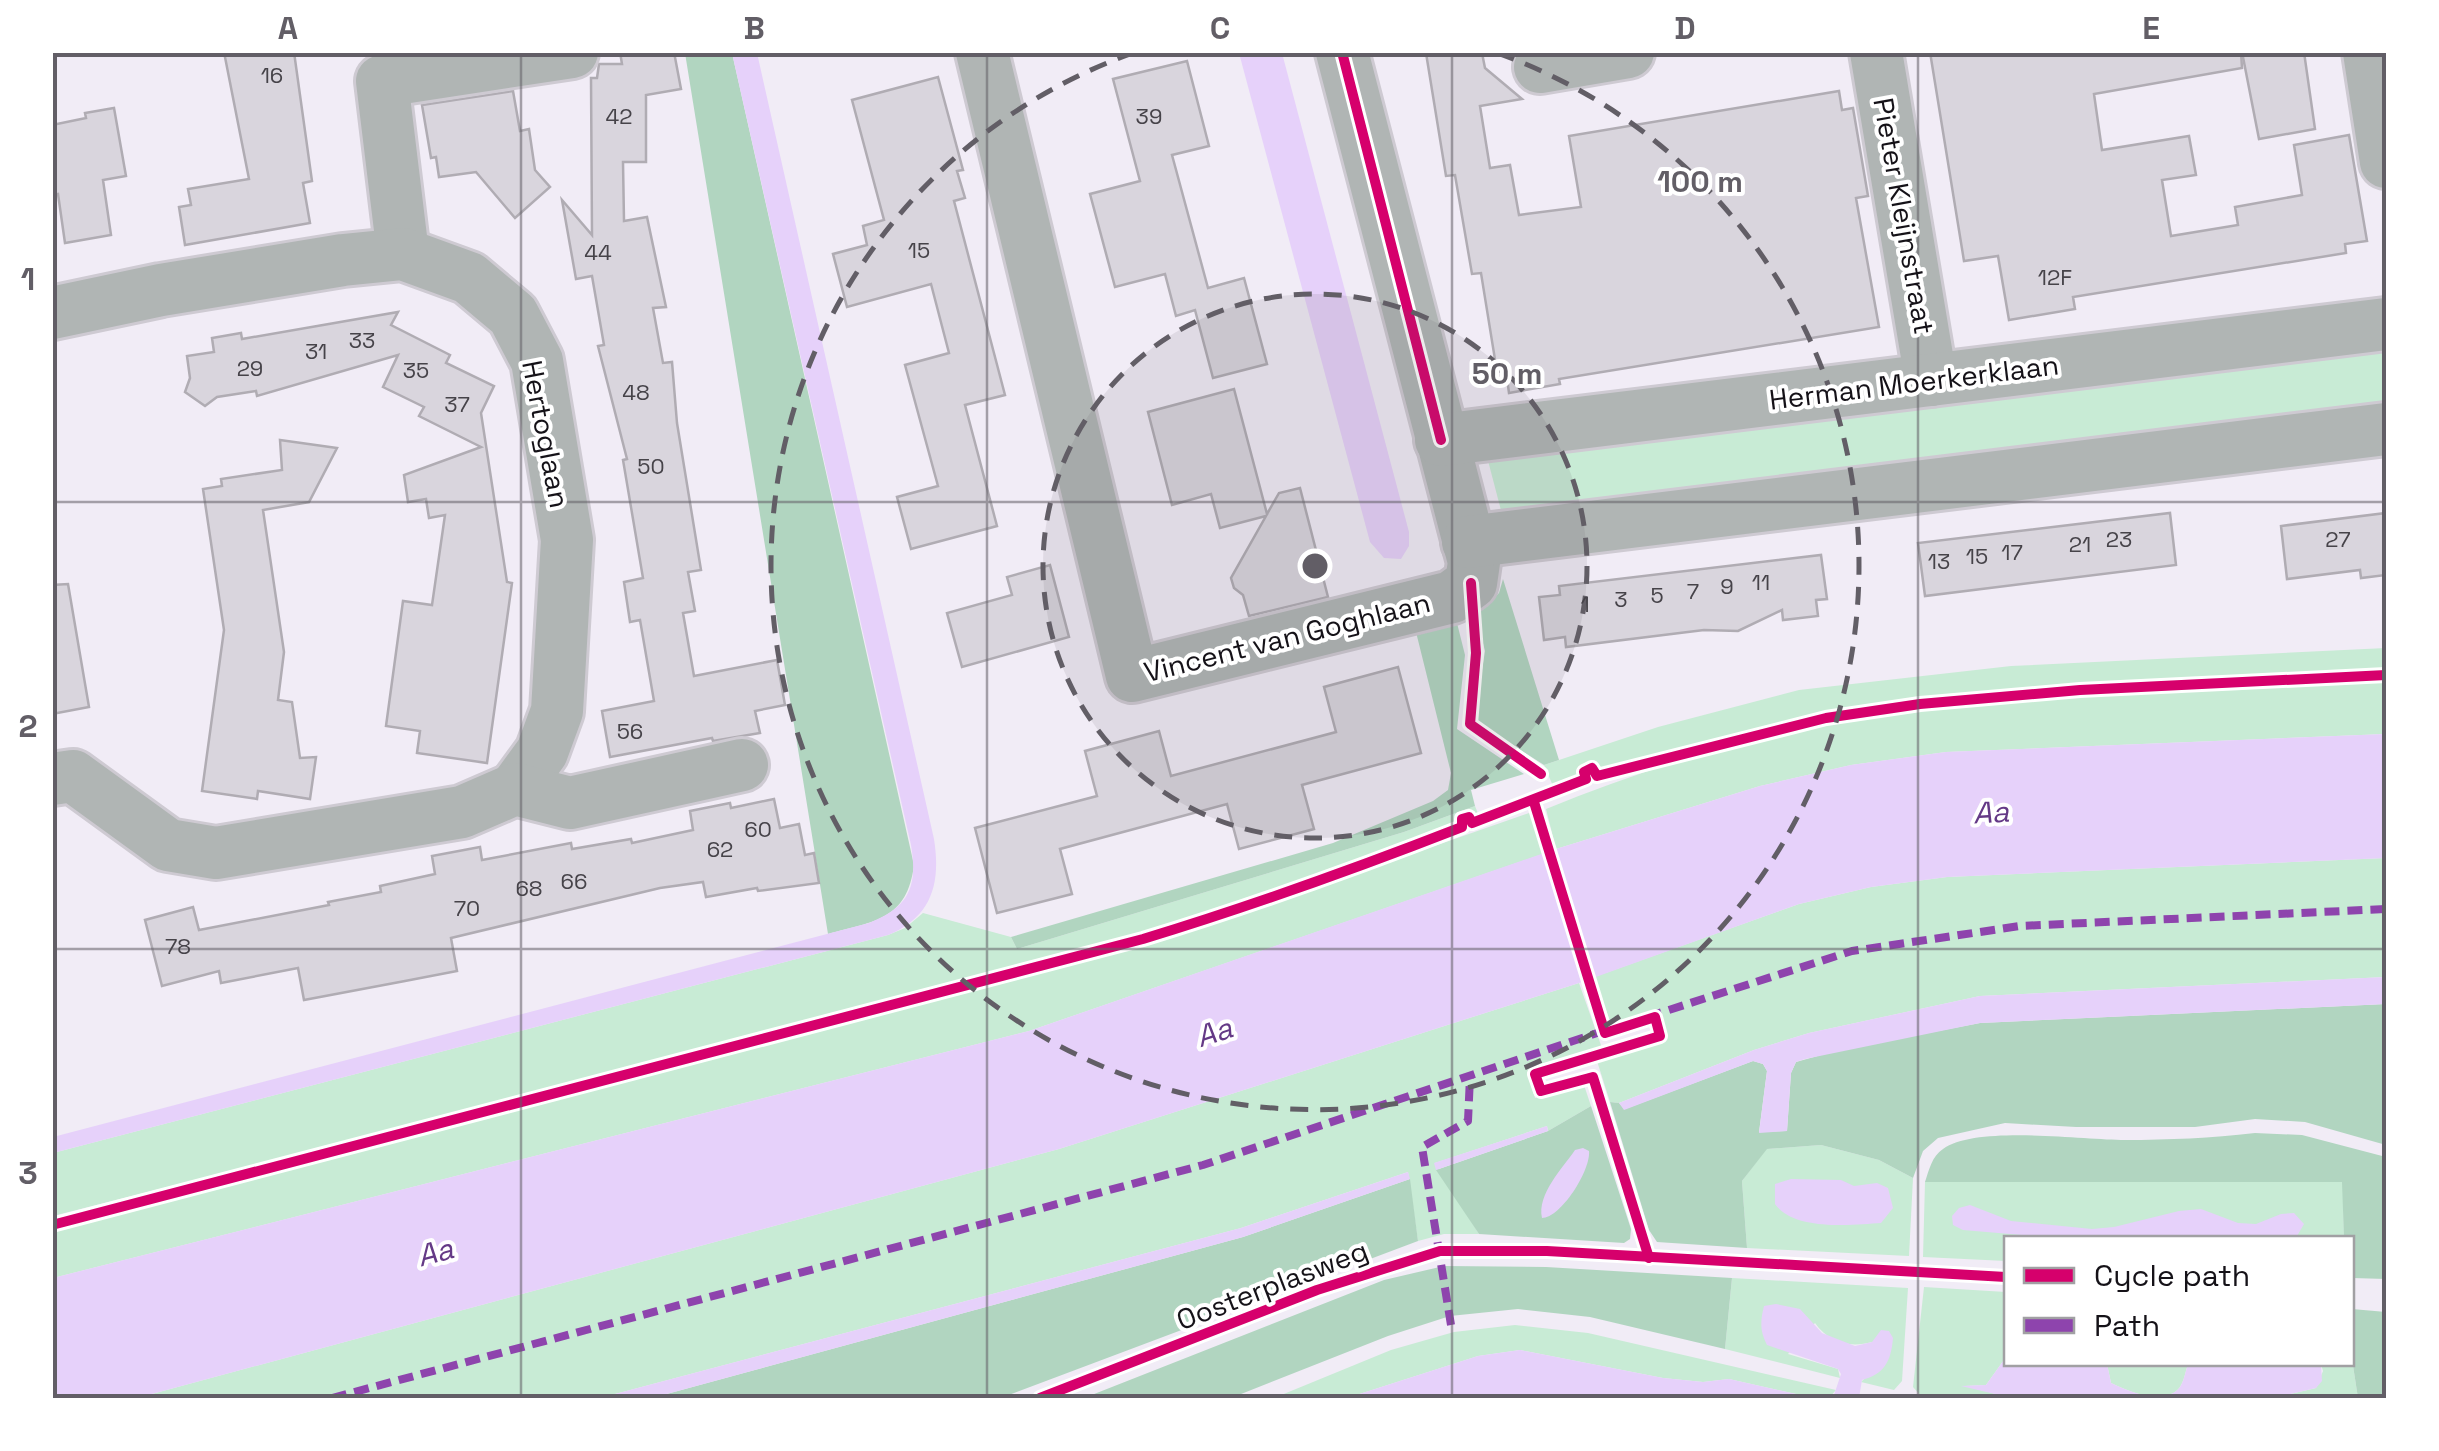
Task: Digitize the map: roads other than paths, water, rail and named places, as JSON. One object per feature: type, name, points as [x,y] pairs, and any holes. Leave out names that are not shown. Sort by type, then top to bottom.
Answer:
[{"type":"street","points":[[403,254],[382,81],[572,52]]},
{"type":"street","name":"Vincent van Goghlaan","points":[[982,52],[1132,676],[1452,597],[1470,583],[1474,562],[1342,52]]},
{"type":"street","points":[[1540,66],[1628,52]]},
{"type":"street","name":"Pieter Kleijnstraat","points":[[1876,52],[1932,380]]},
{"type":"street","points":[[2369,52],[2386,162]]},
{"type":"street","name":"Hertoglaan","points":[[52,314],[161,290],[403,254],[475,283],[513,315],[537,361],[566,540],[557,710],[542,752],[515,789]]},
{"type":"street","name":"Herman Moerkerklaan","points":[[1441,440],[2386,324]]},
{"type":"street","points":[[1468,542],[2386,429]]},
{"type":"street","points":[[52,779],[72,776],[168,845],[216,853],[462,812],[515,789],[570,803],[742,765]]},
{"type":"water","points":[[732,53],[757,53],[934,839],[934,884],[924,908],[903,928],[888,935],[53,1153],[53,1137],[869,923],[893,910],[908,894],[913,873],[911,845]]},
{"type":"water","points":[[1239,53],[1282,53],[1409,532],[1409,546],[1401,559],[1384,558],[1370,542]]},
{"type":"water","name":"Aa","points":[[2386,734],[2386,858],[1947,877],[1871,887],[1799,904],[1579,983],[1059,1149],[137,1398],[53,1398],[53,1278],[1029,1031],[1556,849],[1760,786],[1851,765],[1946,752]]},
{"type":"water","points":[[2386,977],[2386,1004],[1980,1023],[1805,1059],[1796,1062],[1791,1073],[1787,1131],[1759,1133],[1767,1071],[1763,1064],[1753,1061],[1624,1110],[1619,1103],[1754,1050],[1809,1033],[1980,996]]},
{"type":"water","points":[[1547,1126],[1548,1131],[1436,1170],[1434,1163]]},
{"type":"water","points":[[1575,1150],[1589,1151],[1580,1181],[1558,1210],[1542,1218],[1543,1200],[1552,1182]]},
{"type":"water","points":[[1408,1172],[1410,1179],[1243,1237],[652,1398],[600,1398],[1241,1228]]},
{"type":"water","points":[[1791,1179],[1841,1180],[1854,1186],[1877,1183],[1888,1188],[1893,1208],[1881,1223],[1824,1224],[1796,1219],[1775,1204],[1775,1184]]},
{"type":"water","points":[[1970,1205],[2011,1221],[2092,1229],[2201,1209],[2238,1223],[2256,1224],[2294,1213],[2304,1224],[2297,1236],[2034,1236],[1963,1230],[1953,1225],[1952,1216],[1959,1208]]},
{"type":"water","points":[[1764,1306],[1800,1309],[1822,1333],[1855,1346],[1872,1342],[1881,1330],[1889,1331],[1893,1338],[1888,1360],[1876,1374],[1862,1380],[1859,1398],[1829,1398],[1834,1395],[1841,1374],[1838,1369],[1767,1345],[1761,1322]]},
{"type":"water","points":[[1520,1350],[1663,1378],[1703,1382],[1729,1379],[1814,1398],[1347,1398],[1478,1356]]},
{"type":"water","points":[[2004,1360],[2004,1366],[2107,1366],[2111,1383],[2156,1397],[2180,1387],[2187,1366],[2321,1366],[2322,1381],[2316,1388],[2273,1398],[2012,1398],[1961,1386],[1986,1385]]}]
